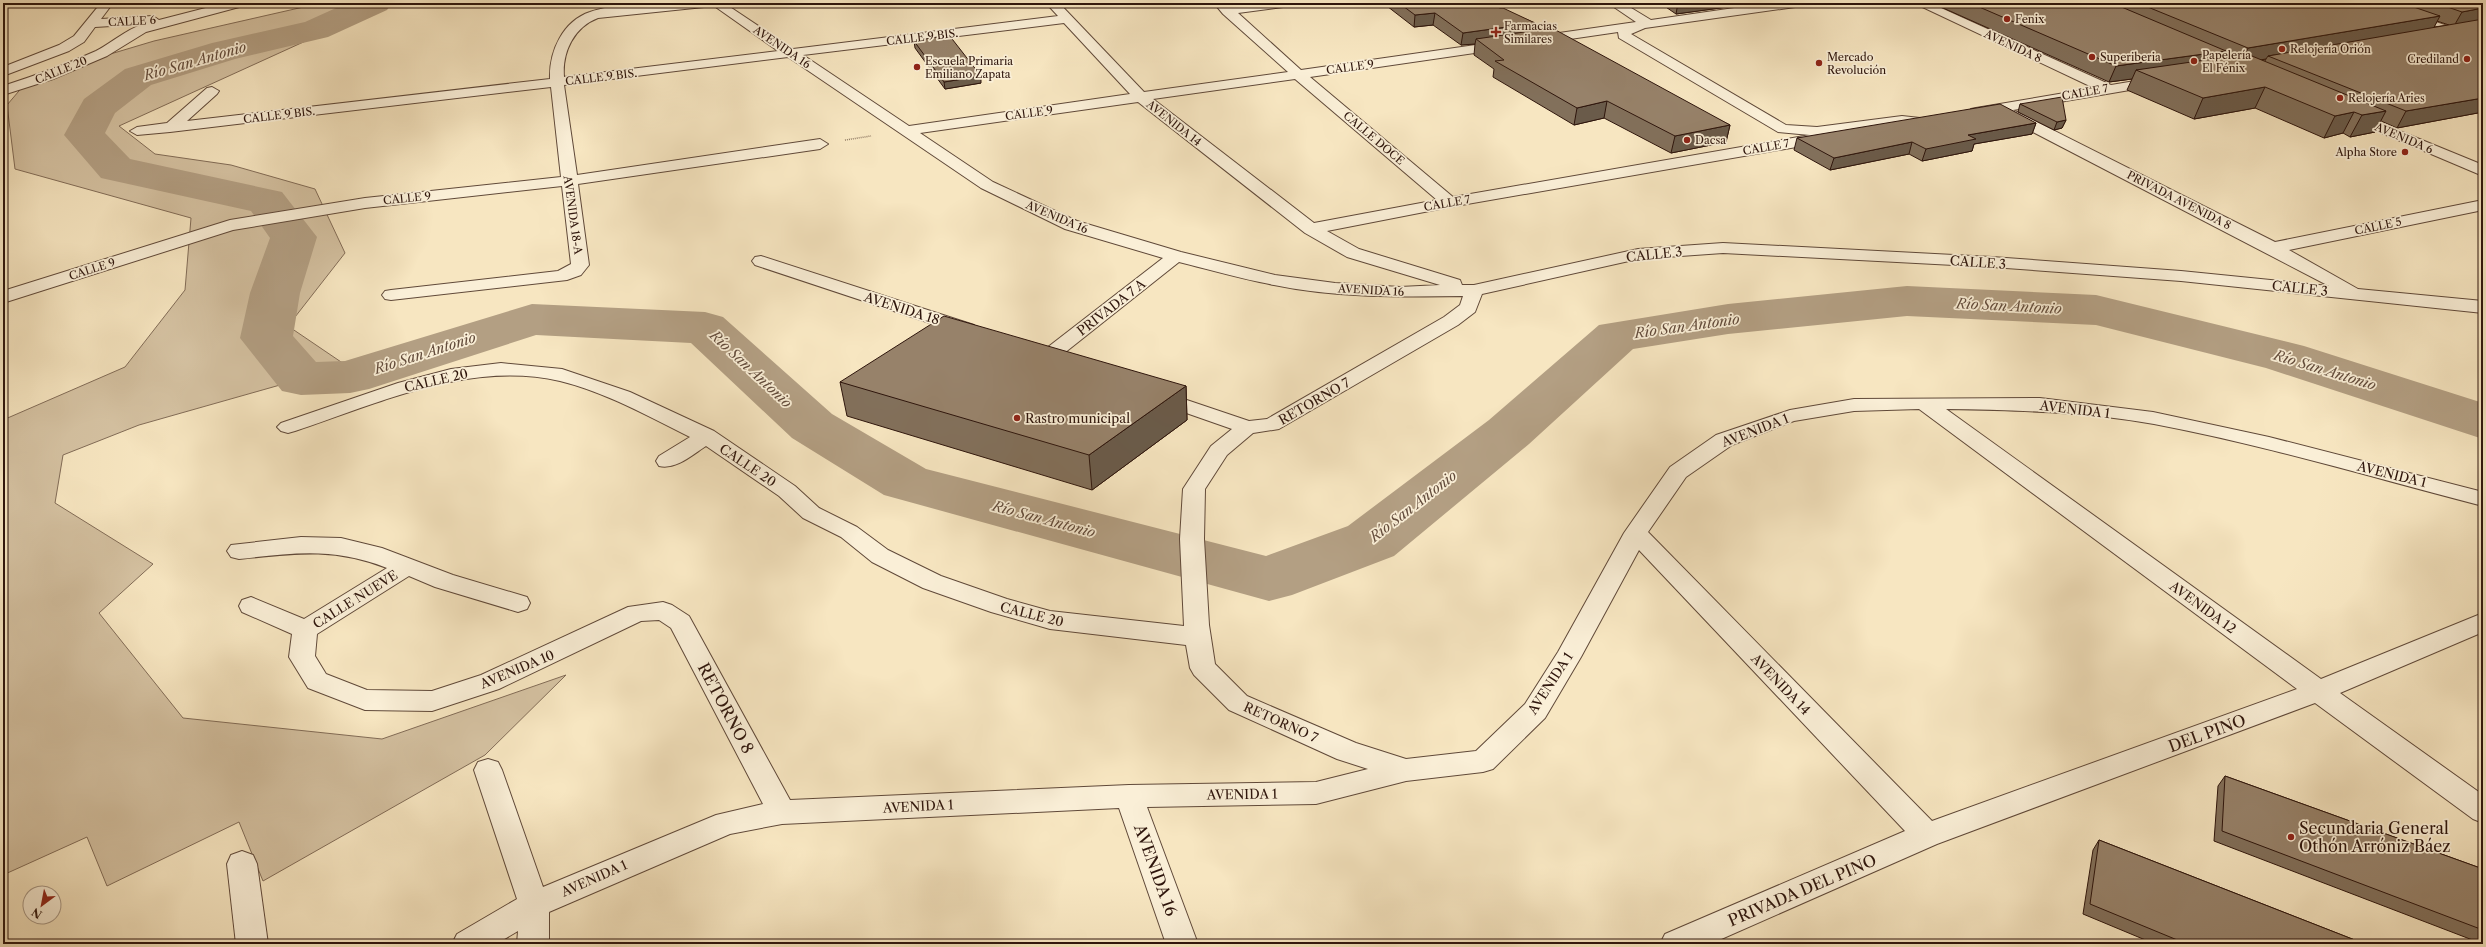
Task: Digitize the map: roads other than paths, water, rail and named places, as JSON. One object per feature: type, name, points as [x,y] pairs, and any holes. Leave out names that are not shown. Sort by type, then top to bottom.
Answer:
[{"type":"street","points":[[3,72],[64,48],[79,39],[107,3]]},
{"type":"street","points":[[173,20],[239,3]]},
{"type":"street","name":"AVENIDA 18-A","points":[[391,295],[561,276],[575,271],[580,265],[568,181],[556,65],[564,41],[580,22],[596,14],[704,3]]},
{"type":"street","name":"AVENIDA 16","points":[[716,3],[904,131],[987,185],[1071,225],[1176,256],[1275,280],[1335,288],[1400,292],[1474,290]]},
{"type":"street","name":"AVENIDA 14","points":[[1052,3],[1065,19],[1140,96],[1311,229]]},
{"type":"street","points":[[1224,7],[1284,3]]},
{"type":"street","points":[[1614,3],[1647,23]]},
{"type":"street","name":"CALLE 9","points":[[904,131],[1647,23],[1795,3]]},
{"type":"street","name":"AVENIDA 8","points":[[1920,3],[2106,88]]},
{"type":"street","points":[[2368,3],[2483,42]]},
{"type":"street","name":"CALLE DOCE","points":[[1224,7],[1298,74],[1450,202]]},
{"type":"street","points":[[1684,18],[1684,22],[1627,30],[1624,32],[1624,35],[1783,129],[1817,131],[1902,120],[1915,121]]},
{"type":"street","name":"CALLE 9 BIS.","points":[[137,131],[792,54],[1065,19]]},
{"type":"street","name":"CALLE 6","points":[[92,23],[173,20]]},
{"type":"street","name":"CALLE 20","points":[[3,91],[48,76],[118,44],[141,29],[173,20]]},
{"type":"street","points":[[1529,27],[1571,48]]},
{"type":"street","points":[[2425,38],[2483,27]]},
{"type":"street","name":"CALLE 7","points":[[1960,114],[2106,88],[2174,78]]},
{"type":"street","points":[[170,128],[212,91]]},
{"type":"street","name":"PRIVADA AVENIDA 8","points":[[1998,108],[2273,248],[2358,294]]},
{"type":"street","name":"AVENIDA 6","points":[[2336,109],[2483,171]]},
{"type":"street","name":"CALLE 7","points":[[1311,229],[1450,202],[1930,119]]},
{"type":"street","points":[[1733,138],[1754,150]]},
{"type":"street","name":"CALLE 9","points":[[3,297],[230,225],[365,203],[568,181],[820,144]]},
{"type":"street","name":"CALLE 5","points":[[2273,248],[2483,205]]},
{"type":"street","points":[[1311,229],[1353,253],[1474,290]]},
{"type":"street","name":"CALLE 3","points":[[1474,290],[1638,254],[1723,248],[2008,263],[2182,276],[2483,307]]},
{"type":"street","name":"PRIVADA 7 A","points":[[1068,366],[1039,355],[1176,256]]},
{"type":"street","name":"AVENIDA 18","points":[[761,261],[984,335]]},
{"type":"street","name":"RETORNO 7","points":[[1406,770],[1347,751],[1238,703],[1203,668],[1196,631],[1192,539],[1194,489],[1219,451],[1247,427],[1272,425],[1451,321],[1468,308],[1474,290]]},
{"type":"street","name":"CALLE 20","points":[[288,428],[405,387],[451,375],[501,369],[540,371],[587,382],[631,399],[706,436],[786,491],[811,513],[849,532],[880,556],[932,582],[1000,606],[1050,620],[1196,631]]},
{"type":"street","points":[[1143,391],[1247,427]]},
{"type":"street","name":"AVENIDA 1","points":[[468,944],[534,905],[726,823],[782,812],[1129,796],[1316,792],[1406,770],[1483,762],[1535,711],[1568,657],[1636,533],[1678,472],[1724,440],[1790,416],[1854,405],[1924,403],[2040,404],[2153,418],[2269,443],[2483,499]]},
{"type":"street","name":"AVENIDA 12","points":[[1924,403],[2483,811]]},
{"type":"street","points":[[667,461],[706,436]]},
{"type":"street","name":"AVENIDA 14","points":[[1636,533],[1927,835]]},
{"type":"street","name":"CALLE NUEVE","points":[[239,551],[301,545],[341,546],[374,554],[406,568],[518,603]]},
{"type":"street","name":"CALLE NUEVE","points":[[305,630],[406,568]]},
{"type":"street","points":[[251,606],[305,630]]},
{"type":"street","name":"AVENIDA 10","points":[[305,630],[302,657],[317,681],[365,700],[432,701],[490,682],[637,614],[663,611]]},
{"type":"street","name":"RETORNO 8","points":[[663,611],[680,622],[782,812]]},
{"type":"street","name":"DEL PINO","points":[[1927,835],[2319,691],[2483,622]]},
{"type":"street","points":[[488,770],[534,905],[533,944]]},
{"type":"street","name":"AVENIDA 16","points":[[1129,796],[1182,944]]},
{"type":"street","name":"PRIVADA DEL PINO","points":[[1676,944],[1927,835]]},
{"type":"street","points":[[242,864],[252,944]]},
{"type":"waterway","name":"Río San Antonio","points":[[375,3],[316,30],[225,51],[138,77],[98,107],[84,135],[116,169],[266,201],[294,237],[275,293],[266,338],[301,379],[350,377],[532,319],[705,328],[812,426],[905,482],[1269,579],[1371,541],[1509,432],[1617,336],[1728,319],[1907,301],[2096,310],[2285,357],[2483,422]]},
{"type":"place","name":"Fenix","points":[[2007,19]]},
{"type":"place","name":"Farmacias Similares","points":[[1496,32]]},
{"type":"place","name":"Relojería Orión","points":[[2282,49]]},
{"type":"place","name":"Superiberia","points":[[2092,57]]},
{"type":"place","name":"Crediland","points":[[2467,59]]},
{"type":"place","name":"Papelería El Fénix","points":[[2194,61]]},
{"type":"place","name":"Mercado Revolución","points":[[1819,63]]},
{"type":"place","name":"Escuela Primaria Emiliano Zapata","points":[[917,67]]},
{"type":"place","name":"Relojería Aries","points":[[2340,98]]},
{"type":"place","name":"Dacsa","points":[[1687,140]]},
{"type":"place","name":"Alpha Store","points":[[2405,152]]},
{"type":"place","name":"Rastro municipal","points":[[1017,418]]},
{"type":"place","name":"Secundaria General Othón Arróniz Báez","points":[[2291,837]]}]
